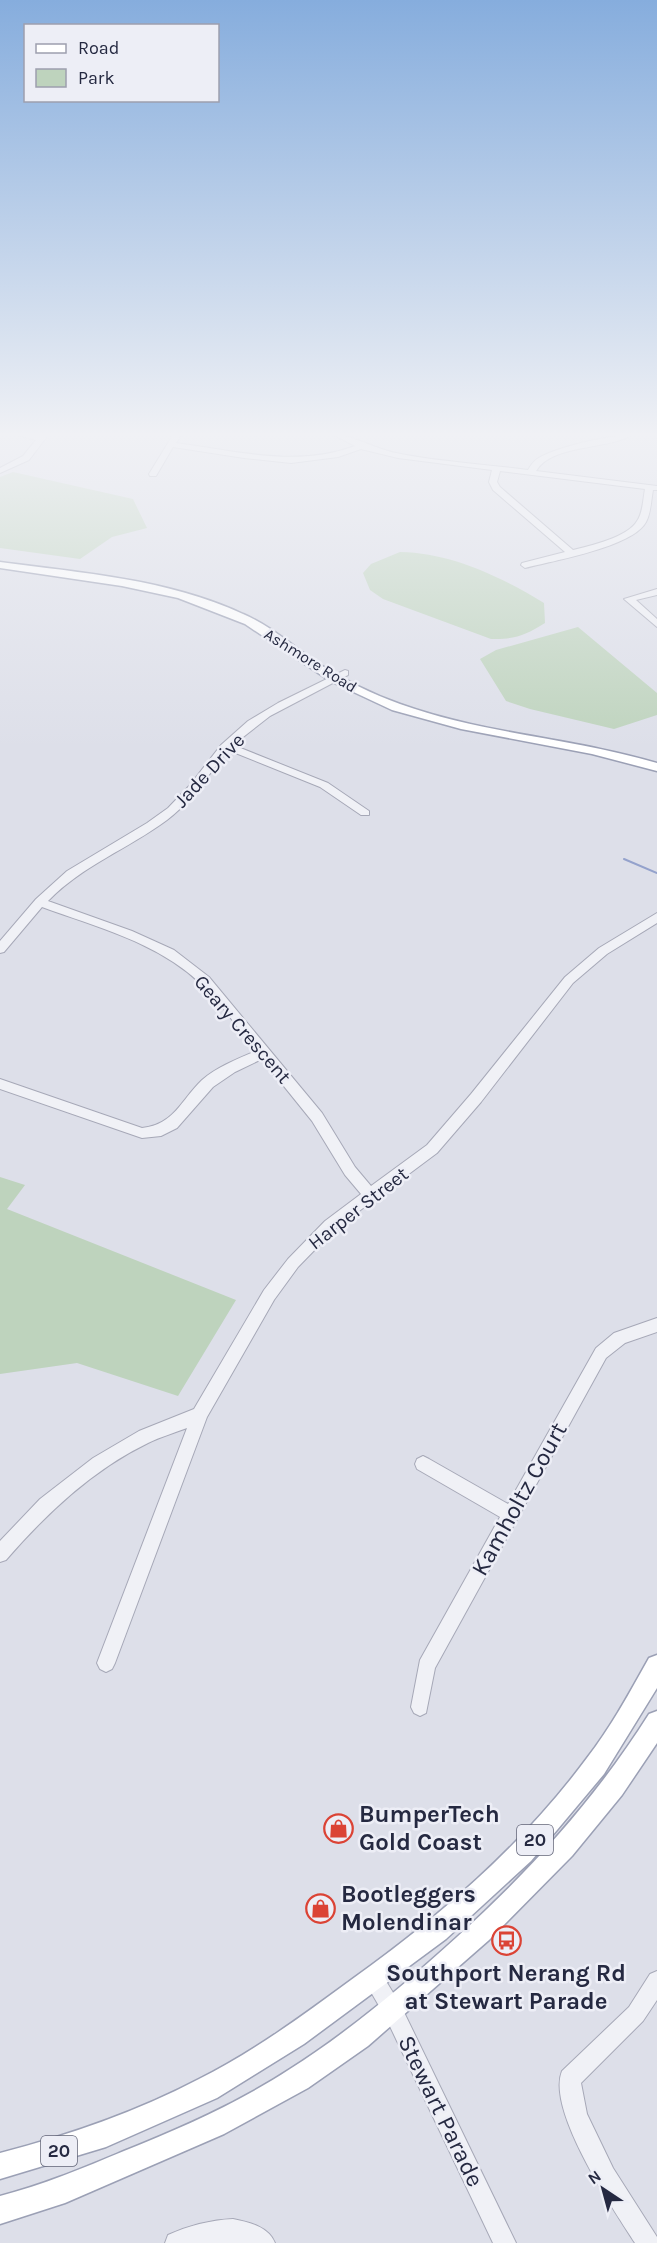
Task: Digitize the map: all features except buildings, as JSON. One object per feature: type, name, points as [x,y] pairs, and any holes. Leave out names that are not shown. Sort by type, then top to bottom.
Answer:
[{"type":"main road","name":"Ashmore Road","points":[[0,558],[133,577],[200,592],[261,617],[340,675],[390,694],[448,715],[516,730],[586,740],[657,758]]},
{"type":"main road","name":"Ashmore Road","points":[[0,565],[144,586],[200,601],[249,621],[394,706],[455,726],[603,753],[657,767]]},
{"type":"main road","name":"20","points":[[0,2166],[50,2154],[117,2130],[210,2088],[374,1980],[464,1910],[538,1836],[615,1738],[657,1666]]},
{"type":"main road","name":"20","points":[[0,2210],[44,2199],[192,2136],[297,2080],[354,2043],[513,1904],[617,1782],[657,1722]]},
{"type":"street","points":[[556,540],[570,552]]},
{"type":"street","points":[[525,565],[614,540]]},
{"type":"street","points":[[657,592],[629,599],[657,624]]},
{"type":"street","name":"Jade Drive","points":[[0,950],[40,902],[82,866],[134,836],[173,809],[191,792],[226,746],[267,714],[340,675]]},
{"type":"street","points":[[226,746],[324,785],[364,813]]},
{"type":"street","name":"Geary Crescent","points":[[40,902],[129,934],[170,953],[205,980],[317,1117],[350,1171],[370,1195]]},
{"type":"street","name":"Harper Street","points":[[106,1663],[200,1414],[269,1295],[293,1263],[330,1225],[432,1149],[455,1124],[568,980],[603,951],[657,917]]},
{"type":"street","points":[[0,1084],[142,1133],[161,1131],[172,1125],[208,1083],[230,1068],[265,1052]]},
{"type":"street","name":"Kamholtz Court","points":[[420,1707],[426,1666],[605,1347],[623,1336],[657,1325]]},
{"type":"street","points":[[0,1554],[23,1527],[82,1474],[131,1443],[181,1425],[200,1414]]},
{"type":"street","points":[[423,1464],[510,1514]]},
{"type":"street","name":"Stewart Parade","points":[[374,1980],[393,2011],[505,2243]]},
{"type":"street","points":[[648,2243],[605,2175],[576,2116],[570,2079],[636,2014],[657,1981]]},
{"type":"street","points":[[176,2243],[227,2229],[243,2230],[264,2243]]},
{"type":"green space","points":[[0,540],[108,540],[80,559],[0,548]]},
{"type":"green space","points":[[400,552],[419,553],[457,562],[511,584],[544,603],[545,623],[519,636],[491,639],[383,599],[370,590],[363,573],[371,564]]},
{"type":"green space","points":[[578,627],[657,693],[657,715],[614,729],[530,709],[506,701],[480,659],[496,650]]},
{"type":"green space","points":[[0,1177],[25,1185],[7,1209],[236,1300],[178,1396],[77,1363],[0,1374]]},
{"type":"waterway","points":[[624,859],[657,873]]},
{"type":"place","name":"BumperTech Gold Coast","points":[[338,1828]]},
{"type":"place","name":"Bootleggers Molendinar","points":[[320,1908]]},
{"type":"place","name":"Southport Nerang Rd at Stewart Parade","points":[[506,1940]]}]
